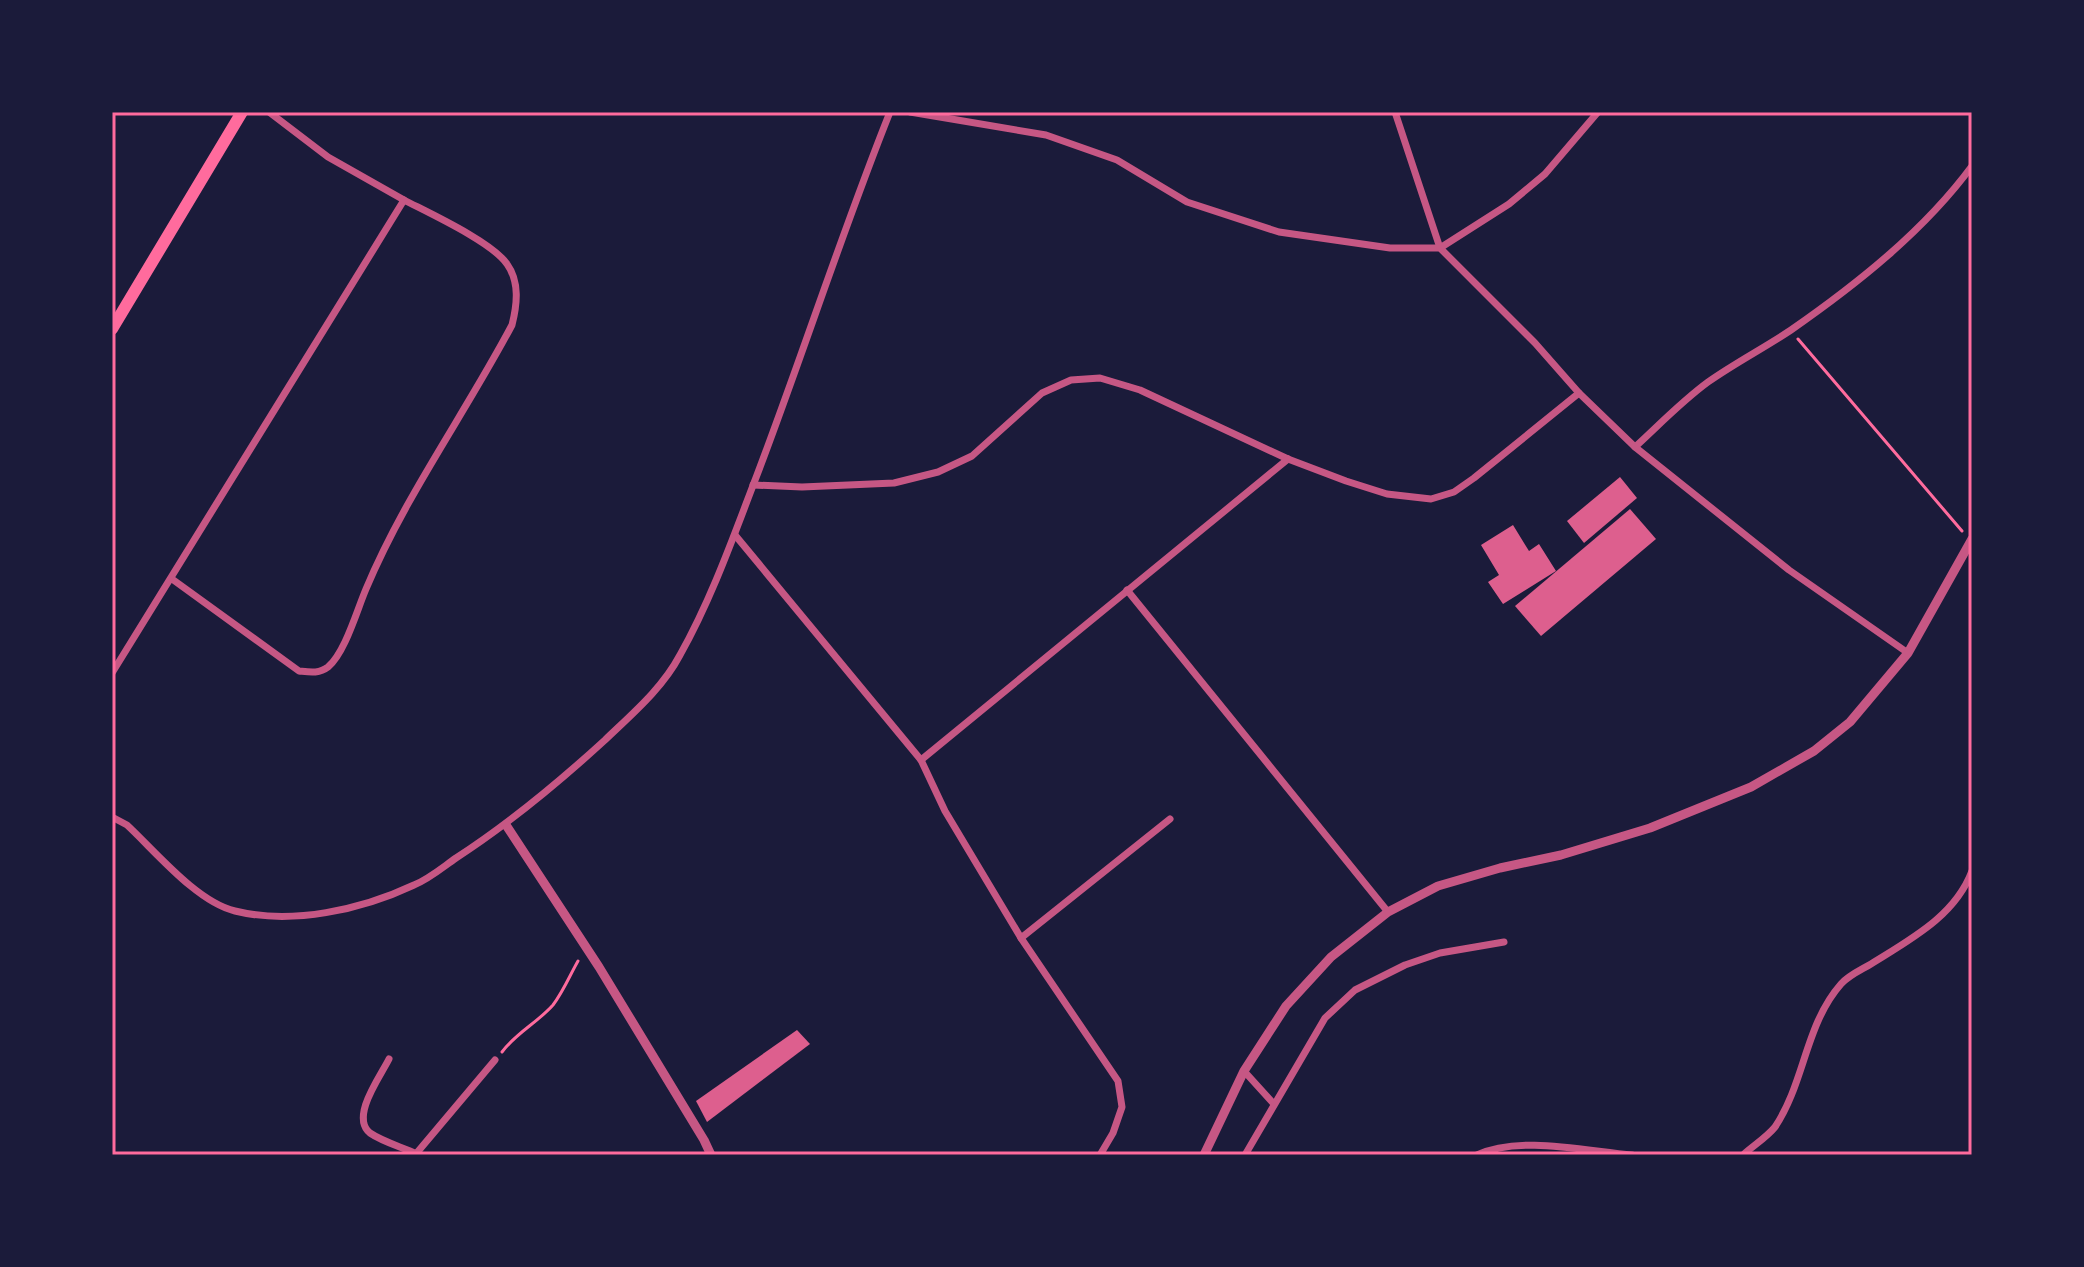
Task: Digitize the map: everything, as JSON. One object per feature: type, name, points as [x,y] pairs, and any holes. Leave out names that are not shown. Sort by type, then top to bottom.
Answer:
[{"type":"highway","points":[[112,329],[242,112]]},
{"type":"street","points":[[172,579],[299,671],[315,673],[327,668],[338,654],[371,576],[427,469],[498,352],[512,325],[517,304],[516,285],[506,263],[467,233],[328,157],[269,112]]},
{"type":"street","points":[[112,817],[127,825],[210,900],[233,911],[270,917],[329,911],[415,885],[506,825],[648,699],[680,657],[735,535],[890,112]]},
{"type":"street","points":[[910,112],[1046,135],[1117,160],[1187,202],[1279,232],[1390,248],[1440,248],[1509,204],[1545,174],[1598,112]]},
{"type":"street","points":[[1395,112],[1440,248],[1635,447],[1789,570],[1908,653]]},
{"type":"street","points":[[1635,447],[1706,384],[1790,330],[1873,268],[1919,227],[1972,166]]},
{"type":"street","points":[[112,673],[404,200]]},
{"type":"street","points":[[753,485],[802,487],[894,483],[938,472],[972,456],[1042,393],[1071,380],[1100,378],[1140,390],[1288,459],[1387,494],[1431,499],[1454,492],[1474,478],[1579,393]]},
{"type":"street","points":[[921,760],[1288,459]]},
{"type":"street","points":[[735,535],[921,760],[945,811],[1021,938],[1118,1081],[1122,1107],[1113,1133],[1100,1155]]},
{"type":"street","points":[[1204,1155],[1244,1071],[1286,1006],[1331,957],[1388,912],[1438,886],[1561,855],[1650,828],[1751,787],[1814,751],[1850,722],[1908,653],[1971,540]]},
{"type":"street","points":[[1127,590],[1388,912]]},
{"type":"street","points":[[1021,938],[1170,819]]},
{"type":"street","points":[[506,825],[586,948],[711,1155]]},
{"type":"street","points":[[1743,1155],[1774,1128],[1796,1085],[1812,1032],[1826,1002],[1844,980],[1916,936],[1945,913],[1965,891],[1972,871]]},
{"type":"street","points":[[1245,1155],[1325,1018],[1355,990],[1405,965],[1440,953],[1504,942]]},
{"type":"street","points":[[389,1059],[362,1111],[364,1124],[369,1132],[416,1154],[495,1060]]},
{"type":"street","points":[[1244,1071],[1273,1103]]},
{"type":"street","points":[[1477,1155],[1492,1148],[1521,1145],[1632,1155]]},
{"type":"path","points":[[1790,330],[1971,540]]},
{"type":"path","points":[[495,1060],[513,1037],[554,1004],[586,948]]},
{"type":"building","points":[[1620,477],[1637,498],[1584,543],[1567,521]]},
{"type":"building","points":[[1630,509],[1656,539],[1541,636],[1515,606]]},
{"type":"building","points":[[1513,525],[1529,551],[1539,544],[1556,571],[1503,604],[1488,582],[1499,575],[1481,545]]},
{"type":"building","points":[[797,1030],[810,1044],[707,1122],[696,1101]]}]
